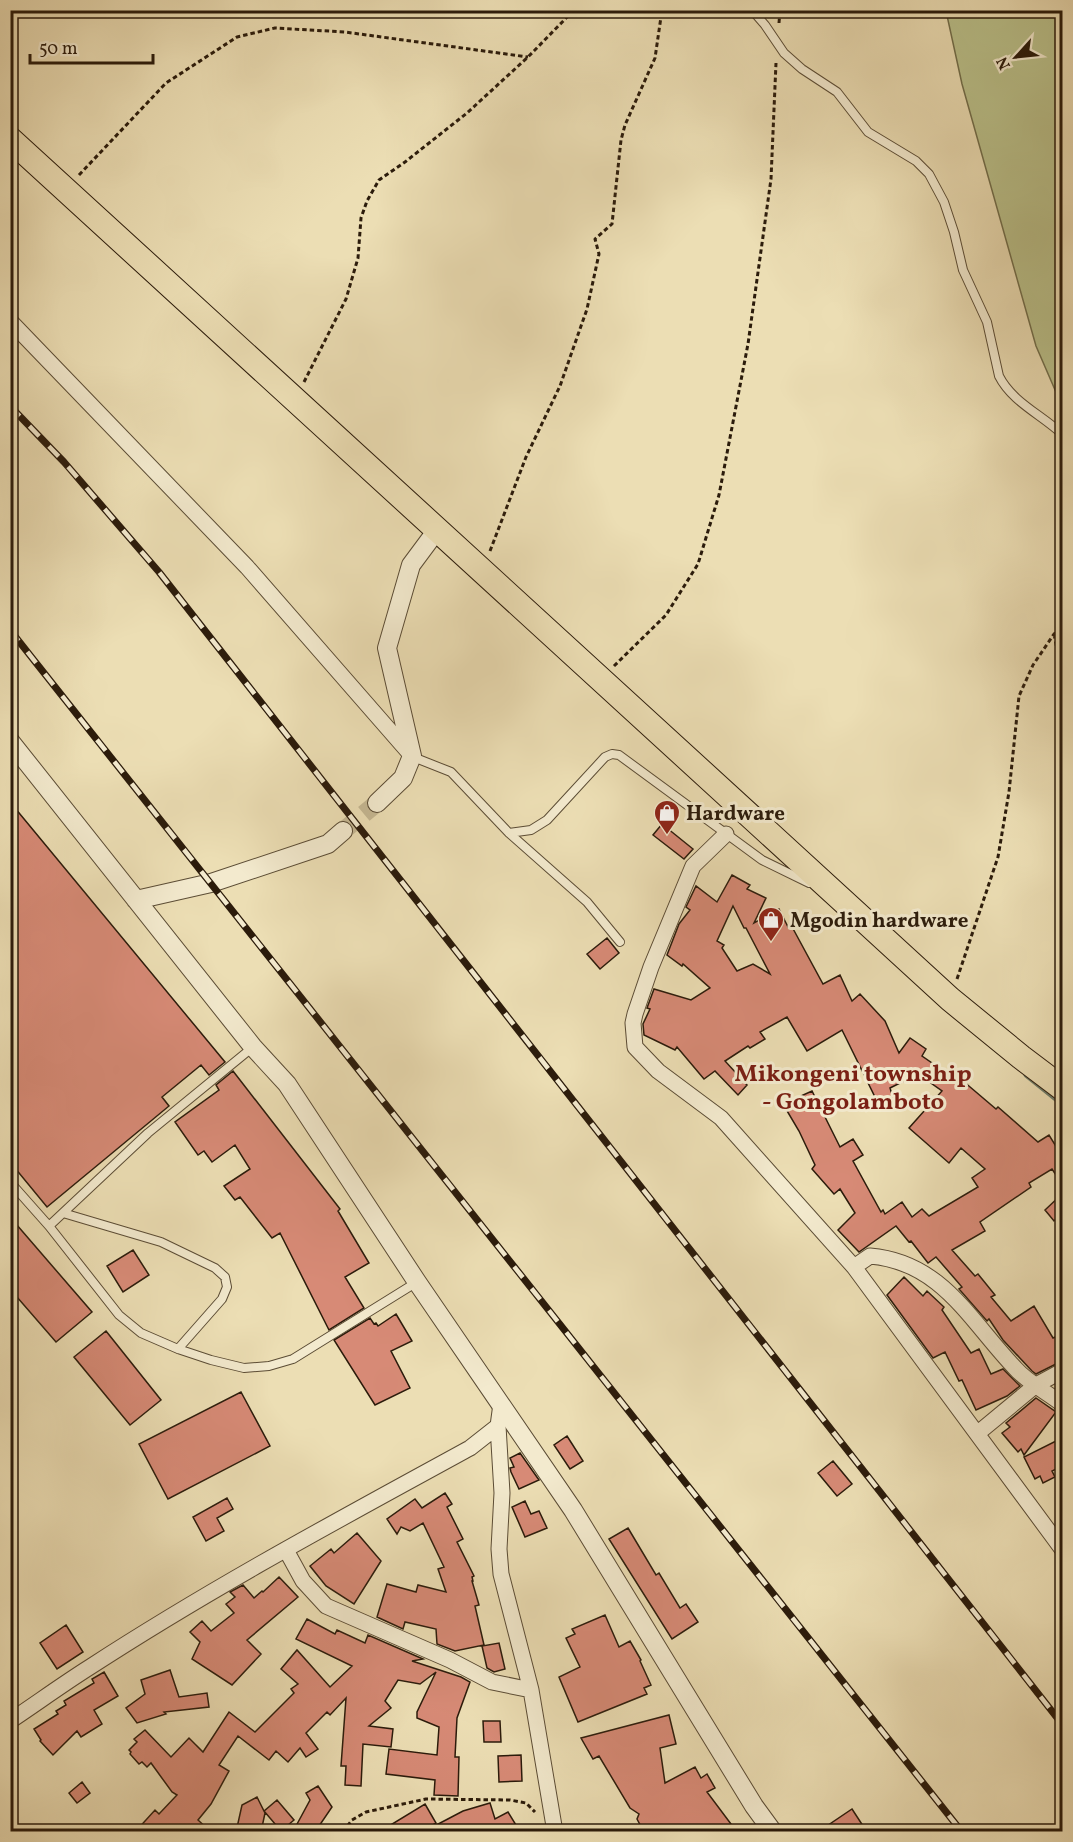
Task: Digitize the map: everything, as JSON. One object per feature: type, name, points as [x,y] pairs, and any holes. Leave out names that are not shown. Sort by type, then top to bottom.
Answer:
[{"type":"main road","points":[[10,140],[950,999],[1062,1088]]},
{"type":"street","points":[[10,321],[247,567],[412,756]]},
{"type":"street","points":[[377,803],[403,778],[412,756],[387,648],[411,566],[437,530]]},
{"type":"street","points":[[10,741],[253,1047],[287,1084],[417,1282],[573,1510],[754,1806],[773,1832]]},
{"type":"street","points":[[136,900],[211,884],[328,844],[343,831]]},
{"type":"street","points":[[726,834],[693,866],[651,967],[635,1014],[633,1023],[635,1047],[658,1071],[721,1118],[854,1268],[1062,1549]]},
{"type":"street","points":[[854,1268],[870,1256],[902,1262],[924,1272],[957,1299],[1024,1378],[1062,1404]]},
{"type":"street","points":[[978,1433],[1036,1385],[1062,1371]]},
{"type":"street","points":[[501,1404],[498,1426],[502,1493],[499,1549],[501,1574],[531,1690],[554,1830]]},
{"type":"street","points":[[10,1721],[89,1667],[188,1606],[470,1448],[498,1426]]},
{"type":"street","points":[[286,1550],[303,1581],[326,1606],[450,1660],[492,1682],[531,1690]]},
{"type":"lane","points":[[752,10],[784,53],[802,69],[837,92],[868,132],[916,161],[929,174],[944,202],[963,270],[987,322],[1002,382],[1022,404],[1062,434]]},
{"type":"lane","points":[[509,833],[531,830],[547,820],[605,757],[612,754],[619,755],[762,860],[843,900]]},
{"type":"lane","points":[[412,756],[451,772],[509,833],[587,902],[620,942]]},
{"type":"lane","points":[[49,1226],[148,1133],[253,1047]]},
{"type":"lane","points":[[10,1182],[49,1226],[119,1315],[141,1333],[211,1360],[244,1368],[269,1366],[293,1359],[417,1282]]},
{"type":"lane","points":[[63,1214],[161,1242],[215,1268],[225,1277],[227,1287],[222,1299],[178,1349]]},
{"type":"path","points":[[295,400],[346,298],[358,258],[361,218],[367,201],[379,180],[467,113],[528,57],[574,10]]},
{"type":"path","points":[[483,572],[526,458],[560,386],[587,309],[599,254],[596,238],[612,224],[621,140],[625,125],[655,58],[662,10]]},
{"type":"path","points":[[600,680],[666,615],[698,564],[719,495],[748,344],[771,179],[780,10]]},
{"type":"path","points":[[65,189],[166,83],[237,37],[275,28],[345,32],[528,57]]},
{"type":"path","points":[[950,999],[998,857],[1009,792],[1019,696],[1033,665],[1054,634],[1062,628]]},
{"type":"path","points":[[1054,634],[1062,675]]},
{"type":"path","points":[[343,1832],[352,1820],[366,1812],[426,1799],[451,1798],[510,1800],[526,1803],[554,1830]]},
{"type":"green space","points":[[946,11],[1062,11],[1062,406],[1036,346],[962,84]]},
{"type":"building","points":[[10,802],[225,1062],[209,1075],[201,1065],[162,1097],[169,1106],[47,1207],[10,1162]]},
{"type":"building","points":[[662,824],[693,849],[684,859],[653,835]]},
{"type":"building","points":[[732,875],[750,885],[747,889],[766,898],[754,923],[779,909],[788,927],[791,925],[823,984],[840,975],[852,1001],[860,994],[885,1021],[899,1053],[910,1038],[926,1049],[922,1056],[954,1078],[956,1075],[1038,1142],[1049,1135],[1062,1156],[1062,1184],[1052,1169],[1029,1183],[1031,1187],[980,1222],[985,1231],[952,1250],[975,1276],[978,1274],[995,1295],[991,1297],[1011,1321],[1034,1306],[1053,1338],[1062,1334],[1062,1361],[1036,1374],[1032,1371],[1003,1340],[989,1319],[987,1321],[959,1289],[962,1287],[936,1257],[928,1263],[896,1226],[859,1252],[838,1230],[855,1213],[840,1189],[834,1194],[812,1169],[815,1165],[783,1104],[812,1091],[840,1147],[853,1139],[863,1155],[853,1161],[881,1212],[883,1210],[885,1214],[902,1202],[912,1217],[922,1209],[929,1216],[978,1187],[972,1178],[985,1169],[961,1148],[949,1163],[909,1128],[942,1091],[918,1074],[890,1088],[893,1098],[880,1103],[842,1030],[807,1051],[787,1017],[760,1032],[765,1039],[750,1048],[748,1046],[725,1061],[747,1085],[738,1095],[715,1071],[704,1079],[677,1047],[675,1050],[644,1035],[643,1024],[650,1009],[647,1008],[654,989],[691,1000],[710,988],[683,964],[682,966],[667,955],[679,924],[690,910],[686,907],[696,886],[717,902]],"holes":[[[733,906],[746,928],[770,974],[753,964],[737,971],[722,948],[724,945],[717,941]]]},
{"type":"building","points":[[607,938],[619,953],[600,969],[587,954]]},
{"type":"building","points":[[233,1071],[340,1209],[338,1211],[369,1263],[345,1277],[364,1308],[329,1330],[280,1233],[272,1238],[240,1197],[235,1200],[224,1186],[250,1169],[235,1145],[212,1162],[204,1151],[198,1155],[175,1122],[219,1090],[216,1085]]},
{"type":"building","points":[[1062,1194],[1062,1213],[1054,1221],[1045,1210]]},
{"type":"building","points":[[10,1217],[92,1312],[56,1342],[10,1289]]},
{"type":"building","points":[[133,1250],[149,1275],[123,1292],[107,1266]]},
{"type":"building","points":[[904,1277],[923,1296],[927,1291],[944,1307],[942,1310],[971,1353],[979,1349],[991,1374],[1003,1369],[1020,1386],[1007,1396],[976,1410],[945,1352],[933,1358],[887,1295]]},
{"type":"building","points":[[396,1314],[412,1341],[391,1351],[410,1388],[375,1405],[334,1340],[370,1318],[378,1326]]},
{"type":"building","points":[[106,1331],[161,1400],[130,1425],[74,1357]]},
{"type":"building","points":[[241,1392],[270,1446],[168,1499],[139,1444]]},
{"type":"building","points":[[1036,1398],[1056,1412],[1024,1455],[1021,1449],[1018,1452],[1002,1433],[1010,1427],[1006,1423]]},
{"type":"building","points":[[567,1436],[583,1461],[570,1469],[554,1445]]},
{"type":"building","points":[[1062,1438],[1062,1466],[1052,1471],[1055,1477],[1043,1483],[1040,1476],[1035,1479],[1024,1457]]},
{"type":"building","points":[[520,1453],[539,1480],[519,1489],[511,1472],[510,1468],[514,1467],[510,1458]]},
{"type":"building","points":[[833,1461],[852,1484],[837,1496],[818,1473]]},
{"type":"building","points":[[445,1493],[452,1504],[447,1507],[463,1539],[457,1542],[474,1576],[472,1581],[479,1605],[475,1606],[484,1645],[455,1651],[437,1644],[436,1629],[405,1622],[403,1629],[377,1617],[387,1584],[416,1592],[418,1585],[446,1592],[438,1569],[444,1567],[423,1523],[410,1531],[401,1527],[397,1534],[387,1519],[415,1499],[422,1508]]},
{"type":"building","points":[[227,1498],[233,1509],[217,1518],[224,1531],[206,1541],[193,1517]]},
{"type":"building","points":[[525,1501],[531,1514],[539,1511],[547,1528],[525,1537],[512,1507]]},
{"type":"building","points":[[628,1528],[656,1575],[659,1573],[680,1608],[686,1604],[698,1622],[672,1639],[609,1539]]},
{"type":"building","points":[[357,1533],[381,1561],[354,1604],[326,1586],[310,1566],[331,1549],[334,1553]]},
{"type":"building","points":[[279,1577],[298,1597],[247,1640],[261,1654],[232,1685],[192,1659],[200,1642],[190,1632],[202,1621],[211,1631],[234,1613],[226,1604],[235,1597],[230,1592],[243,1585],[254,1598]]},
{"type":"building","points":[[605,1615],[619,1647],[630,1641],[651,1685],[644,1688],[647,1694],[578,1722],[559,1677],[580,1667],[566,1638],[575,1634],[572,1629]]},
{"type":"building","points":[[307,1619],[335,1634],[337,1630],[365,1643],[368,1635],[423,1659],[412,1661],[470,1682],[457,1718],[455,1757],[459,1757],[458,1796],[434,1795],[435,1780],[386,1774],[389,1749],[437,1755],[439,1727],[417,1718],[417,1712],[436,1672],[420,1684],[398,1680],[385,1701],[391,1708],[369,1726],[393,1729],[391,1747],[363,1744],[361,1786],[345,1785],[346,1766],[341,1766],[346,1698],[330,1715],[327,1712],[306,1733],[318,1749],[306,1757],[300,1748],[288,1762],[276,1751],[269,1760],[238,1736],[219,1765],[229,1771],[211,1804],[198,1820],[211,1832],[135,1832],[155,1810],[159,1814],[177,1795],[172,1792],[151,1763],[147,1767],[142,1762],[139,1764],[130,1754],[129,1750],[137,1742],[134,1739],[145,1730],[171,1757],[189,1738],[203,1752],[229,1712],[255,1732],[294,1693],[291,1689],[298,1684],[281,1669],[297,1650],[330,1687],[352,1666],[296,1639]]},
{"type":"building","points":[[66,1625],[83,1652],[57,1669],[40,1643]]},
{"type":"building","points":[[499,1643],[505,1669],[494,1672],[487,1668],[482,1646]]},
{"type":"building","points":[[170,1670],[179,1697],[207,1693],[209,1707],[164,1712],[166,1714],[137,1723],[126,1708],[145,1694],[141,1680]]},
{"type":"building","points":[[104,1672],[118,1696],[94,1710],[102,1724],[81,1737],[77,1731],[53,1755],[40,1741],[34,1729],[58,1714],[56,1711],[66,1705],[64,1701],[94,1683],[92,1679]]},
{"type":"building","points":[[669,1715],[676,1744],[660,1748],[665,1783],[695,1767],[701,1778],[707,1774],[715,1788],[707,1792],[737,1832],[644,1832],[637,1819],[639,1814],[630,1808],[599,1756],[593,1759],[581,1738]]},
{"type":"building","points":[[483,1721],[500,1721],[501,1742],[484,1742]]},
{"type":"building","points":[[521,1755],[522,1781],[499,1782],[498,1756]]},
{"type":"building","points":[[82,1782],[90,1793],[77,1803],[69,1793]]},
{"type":"building","points":[[318,1786],[332,1807],[315,1832],[303,1832],[296,1826],[310,1800],[306,1793]]},
{"type":"building","points":[[257,1797],[265,1813],[261,1832],[236,1832],[242,1805]]},
{"type":"building","points":[[277,1800],[294,1820],[281,1831],[264,1811]]},
{"type":"building","points":[[490,1803],[495,1819],[508,1812],[516,1825],[505,1832],[423,1832],[463,1811]]},
{"type":"building","points":[[425,1804],[436,1823],[421,1832],[379,1832]]},
{"type":"building","points":[[852,1809],[867,1832],[818,1832]]},
{"type":"waterway","points":[[1026,1075],[1062,1104]]},
{"type":"tunnel","points":[[343,831],[377,803]]},
{"type":"railway","points":[[10,406],[64,462],[159,572],[1062,1724]]},
{"type":"railway","points":[[10,630],[962,1832]]},
{"type":"place","name":"Hardware","points":[[667,836]]},
{"type":"place","name":"Mgodin hardware","points":[[771,943]]},
{"type":"district","name":"Mikongeni township - Gongolamboto","points":[[853,1087]]}]
